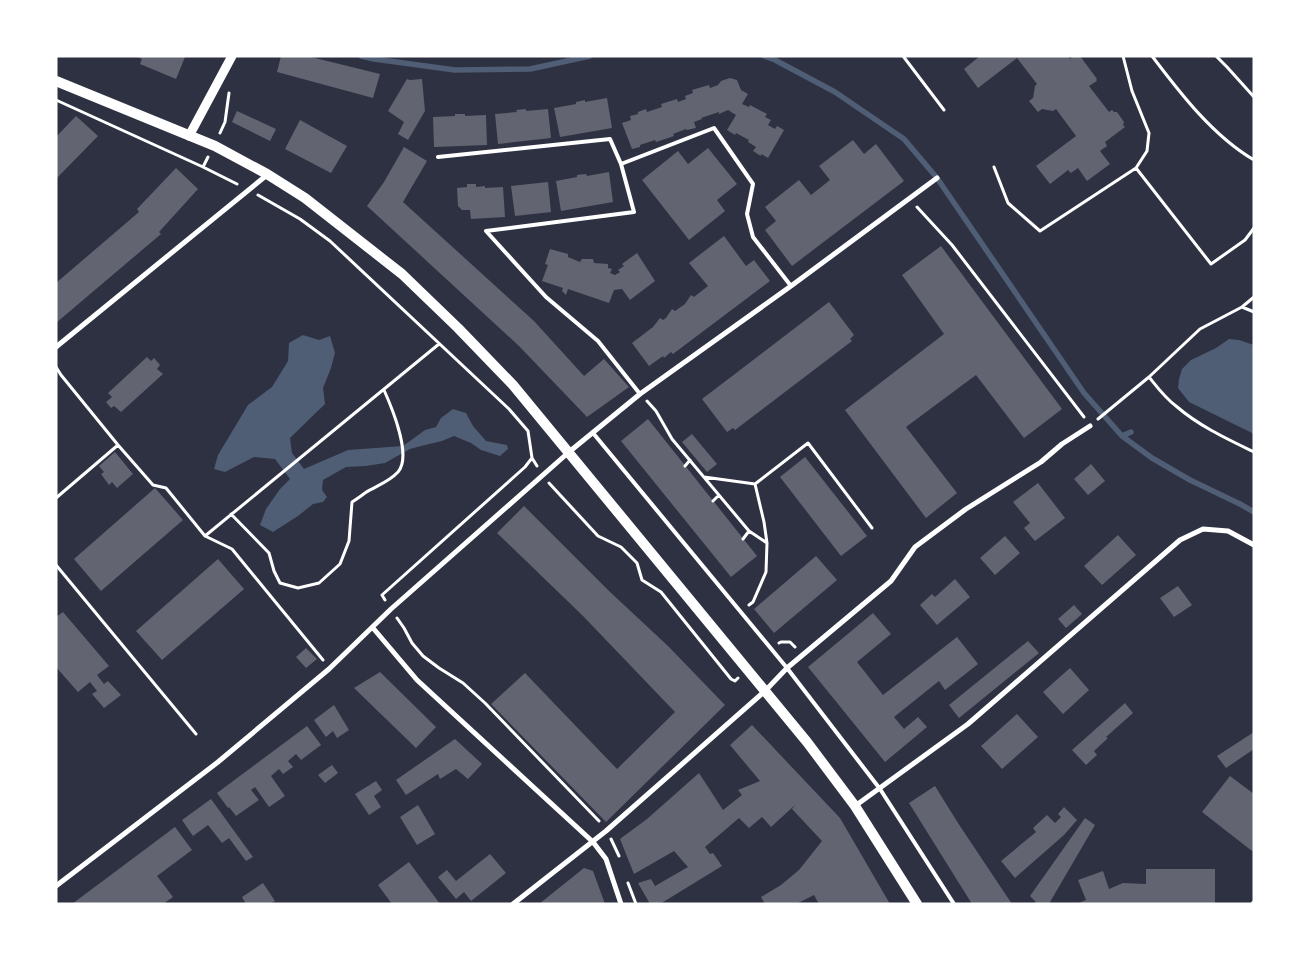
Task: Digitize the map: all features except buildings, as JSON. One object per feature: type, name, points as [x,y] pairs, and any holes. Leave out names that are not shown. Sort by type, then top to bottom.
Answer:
[{"type":"main road","points":[[56,81],[214,146],[267,174],[304,198],[402,274],[513,385],[807,742],[855,806],[917,904]]},
{"type":"street","points":[[189,136],[232,56]]},
{"type":"street","points":[[56,347],[267,174]]},
{"type":"street","points":[[56,886],[218,762],[329,668],[373,628],[390,609],[569,452],[640,394],[937,178]]},
{"type":"street","points":[[513,904],[592,842],[765,691],[787,668],[890,581],[915,548],[966,509],[1041,462],[1062,444],[1092,424]]},
{"type":"street","points":[[855,806],[968,724],[1180,540],[1203,530],[1228,531],[1254,545]]},
{"type":"street","points":[[373,628],[417,680],[592,842],[606,859],[621,904]]},
{"type":"lane","points":[[621,164],[714,128],[753,184],[747,214],[753,237],[791,286]]},
{"type":"lane","points":[[438,158],[610,139],[621,164],[634,212],[486,231],[546,297],[598,341],[640,394]]},
{"type":"lane","points":[[593,433],[787,668],[880,788],[954,904]]},
{"type":"path","points":[[902,56],[944,110]]},
{"type":"path","points":[[994,166],[1008,203],[1040,231],[1136,168],[1147,151],[1149,133],[1132,91],[1123,56]]},
{"type":"path","points":[[1152,56],[1188,102],[1229,142],[1254,160]]},
{"type":"path","points":[[1216,56],[1254,96]]},
{"type":"path","points":[[203,167],[225,122],[229,93],[233,86]]},
{"type":"path","points":[[56,100],[249,190],[300,219],[330,241],[510,409],[528,431],[532,458],[543,476],[598,536],[621,547],[637,563],[642,580],[661,592],[731,679],[735,681],[748,670]]},
{"type":"path","points":[[1136,168],[1211,264],[1245,240],[1254,228]]},
{"type":"path","points":[[910,199],[952,245],[1092,424],[1149,377],[1200,329],[1242,307],[1254,297]]},
{"type":"path","points":[[1242,307],[1254,312]]},
{"type":"path","points":[[205,536],[300,460],[439,344]]},
{"type":"path","points":[[56,366],[61,375],[153,485],[166,488],[205,536],[232,548],[329,668]]},
{"type":"path","points":[[1149,377],[1174,405],[1189,416],[1202,425],[1254,452]]},
{"type":"path","points":[[231,514],[269,553],[274,571],[280,582],[298,588],[319,583],[340,564],[349,541],[352,502],[388,480],[399,471],[403,462],[402,444],[396,418],[384,390]]},
{"type":"path","points":[[640,394],[656,411],[672,439],[749,531],[767,543]]},
{"type":"path","points":[[667,443],[672,439]]},
{"type":"path","points":[[704,477],[755,484],[808,443],[872,528]]},
{"type":"path","points":[[56,498],[118,444]]},
{"type":"path","points":[[532,458],[525,467],[382,596],[412,643],[423,656],[463,683],[485,703],[597,818],[606,830],[618,852],[620,860]]},
{"type":"path","points":[[685,466],[690,460]]},
{"type":"path","points":[[742,613],[753,602],[766,572],[767,543],[755,484]]},
{"type":"path","points":[[713,501],[719,495]]},
{"type":"path","points":[[743,539],[749,531]]},
{"type":"path","points":[[56,565],[196,734]]},
{"type":"path","points":[[772,650],[781,642],[790,642],[803,656]]},
{"type":"path","points":[[626,877],[636,904]]},
{"type":"water","points":[[303,335],[319,340],[330,336],[335,353],[323,388],[325,404],[290,438],[292,453],[304,469],[348,450],[403,446],[425,430],[436,427],[441,418],[453,409],[466,413],[473,426],[486,441],[507,445],[508,449],[500,456],[481,450],[471,443],[454,436],[410,449],[385,463],[346,467],[323,480],[322,490],[327,497],[323,502],[313,504],[273,532],[260,525],[266,509],[280,489],[290,479],[275,459],[254,457],[225,472],[214,469],[218,455],[248,405],[272,387],[288,361],[289,343]]},
{"type":"water","points":[[1229,339],[1254,345],[1254,434],[1189,402],[1178,388],[1182,369],[1191,360],[1216,348]]},
{"type":"waterway","points":[[361,56],[455,70],[530,69],[590,56]]},
{"type":"waterway","points":[[764,56],[835,92],[904,139],[937,178],[1084,393],[1122,436],[1152,458],[1190,480],[1254,512]]},
{"type":"waterway","points":[[1122,436],[1131,432]]}]
